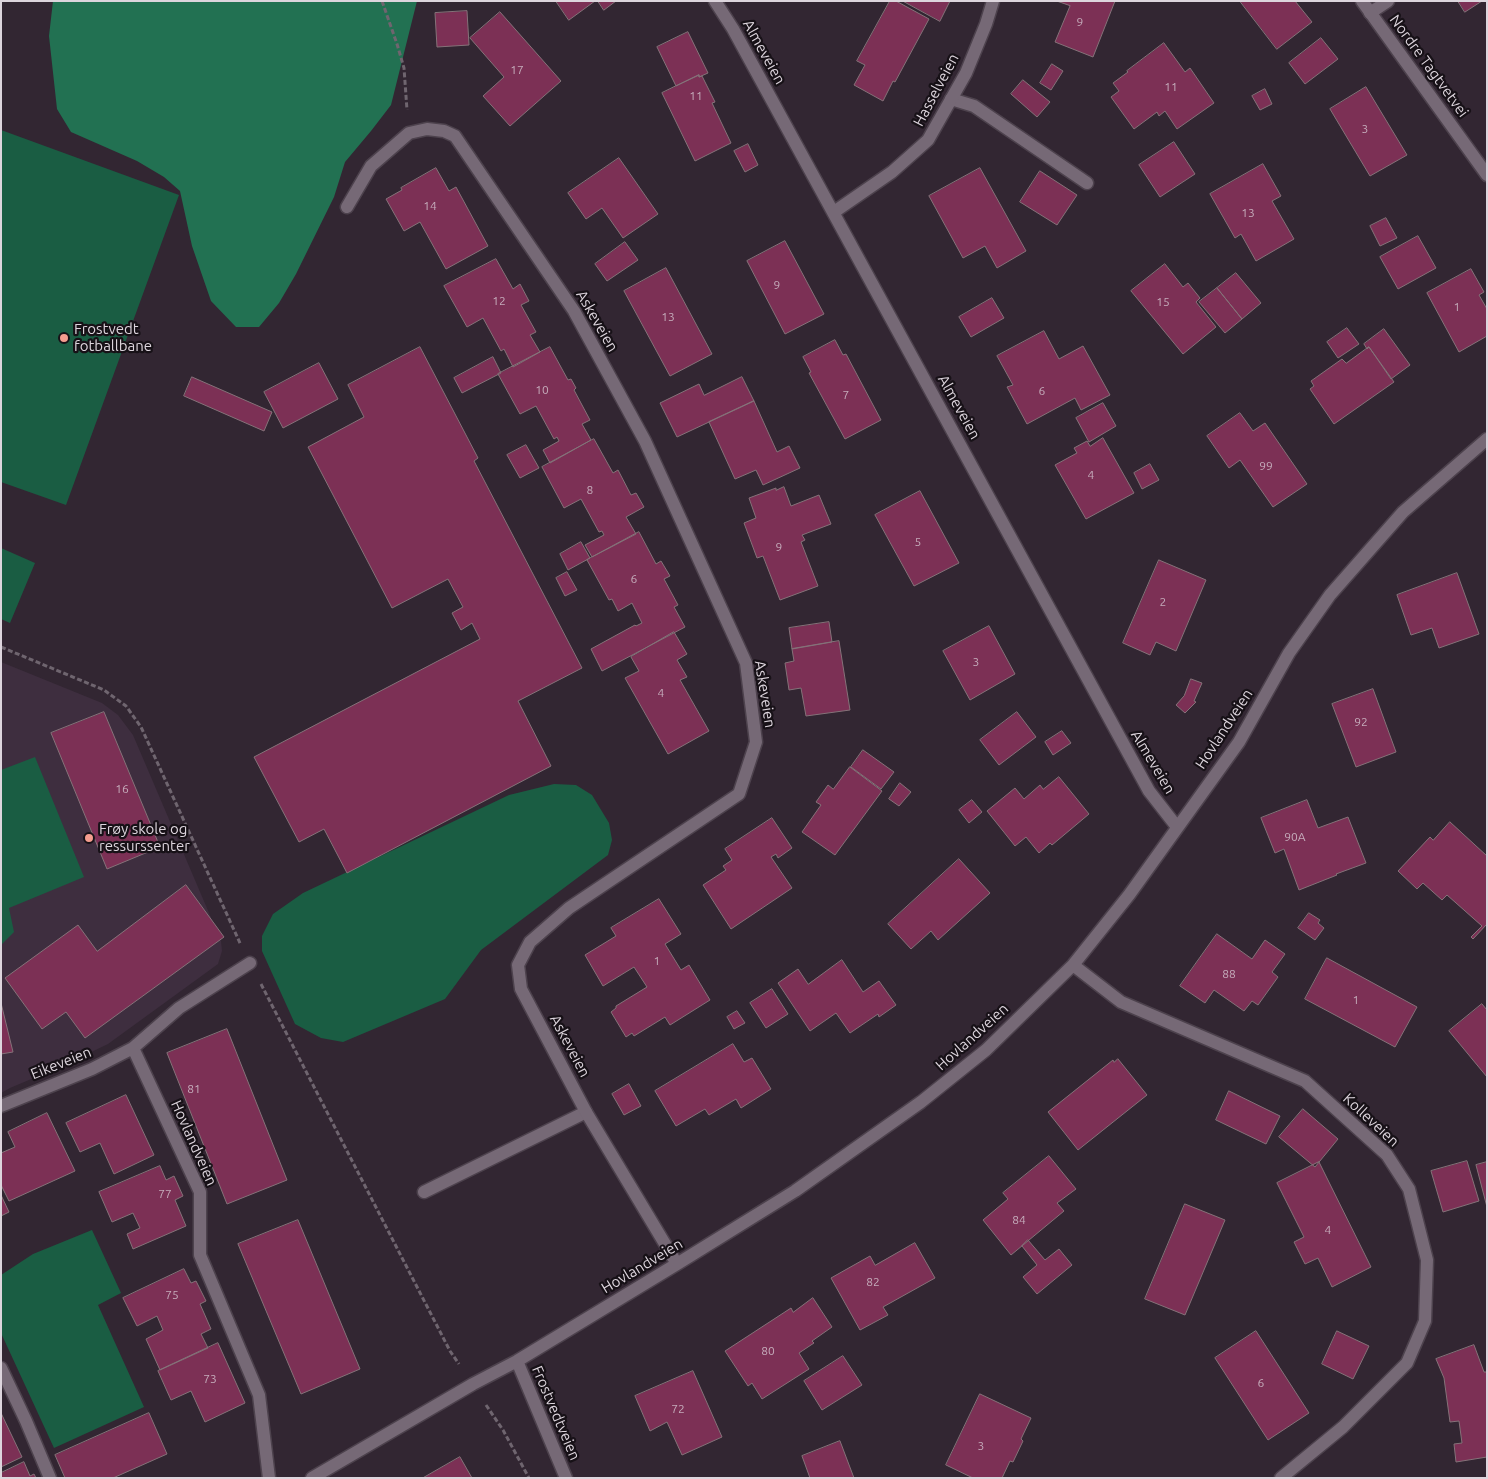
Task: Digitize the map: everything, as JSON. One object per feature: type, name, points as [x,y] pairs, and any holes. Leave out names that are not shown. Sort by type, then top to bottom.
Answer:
[{"type":"street","name":"Almeveien","points":[[715,1],[733,29],[834,212],[1149,791],[1177,827]]},
{"type":"street","name":"Hasselveien","points":[[834,212],[892,172],[928,140],[966,73],[986,24],[992,1]]},
{"type":"street","name":"Nordre Tagtvetvei","points":[[1362,1],[1487,175]]},
{"type":"street","points":[[1370,14],[1388,1]]},
{"type":"street","points":[[951,99],[974,106],[1087,183]]},
{"type":"street","name":"Askeveien","points":[[409,133],[428,129],[455,136],[574,311],[645,441],[746,663],[756,742],[739,794],[569,908],[530,942],[518,965],[521,989],[586,1112],[677,1264]]},
{"type":"street","points":[[347,207],[371,166],[409,133]]},
{"type":"street","name":"Hovlandveien","points":[[312,1478],[473,1384],[517,1361],[795,1191],[921,1102],[986,1050],[1073,965],[1128,895],[1239,742],[1289,653],[1330,595],[1403,512],[1487,439]]},
{"type":"street","points":[[133,1048],[179,1008],[250,963]]},
{"type":"street","name":"Kolleveien","points":[[1073,965],[1121,1002],[1305,1081],[1387,1155],[1409,1189],[1427,1260],[1425,1321],[1407,1363],[1343,1427],[1281,1478]]},
{"type":"street","name":"Hovlandveien","points":[[133,1048],[200,1192],[200,1255],[259,1395],[269,1478]]},
{"type":"street","name":"Eikeveien","points":[[1,1106],[92,1069],[133,1048]]},
{"type":"street","points":[[424,1192],[586,1112]]},
{"type":"street","name":"Frostvedtveien","points":[[517,1361],[566,1478]]},
{"type":"street","points":[[1,1368],[50,1478]]},
{"type":"path","points":[[382,1],[404,68],[409,133]]},
{"type":"path","points":[[1,647],[104,690],[126,706],[141,727],[250,963],[450,1351],[503,1430],[529,1478]]},
{"type":"shaded area","name":"Frøy skole og ressurssenter","points":[[1,662],[102,703],[118,715],[133,735],[221,941],[222,951],[218,964],[108,1044],[1,1093]]},
{"type":"green space","points":[[53,1],[417,1],[391,105],[345,162],[334,197],[296,274],[279,303],[259,327],[236,327],[211,301],[192,246],[180,191],[164,177],[137,161],[71,132],[57,109],[49,36]]},
{"type":"green space","name":"Frostvedt fotballbane","points":[[1,130],[179,195],[66,505],[1,482]]},
{"type":"green space","points":[[1,548],[35,563],[10,623],[1,619]]},
{"type":"green space","points":[[35,757],[84,877],[9,908],[14,932],[1,945],[1,770]]},
{"type":"green space","points":[[554,784],[576,785],[592,795],[609,823],[612,840],[608,855],[481,950],[445,999],[343,1042],[321,1038],[295,1024],[262,951],[262,936],[273,914],[303,893],[509,795]]},
{"type":"green space","points":[[92,1230],[121,1293],[98,1305],[144,1407],[54,1448],[1,1333],[1,1275],[33,1254]]},
{"type":"building","points":[[556,1],[595,1],[569,20]]},
{"type":"building","points":[[598,1],[616,1],[604,10]]},
{"type":"building","points":[[890,1],[896,1],[929,19],[883,101],[854,85],[865,65],[857,61]]},
{"type":"building","points":[[903,1],[950,1],[940,21]]},
{"type":"building","points":[[1057,1],[1115,1],[1093,57],[1055,42],[1070,6]]},
{"type":"building","points":[[1240,1],[1295,1],[1312,22],[1277,49]]},
{"type":"building","points":[[1458,1],[1482,1],[1465,12]]},
{"type":"building","points":[[467,11],[469,45],[437,47],[435,13]]},
{"type":"building","points":[[500,12],[561,81],[510,126],[483,96],[504,77],[470,38]]},
{"type":"building","points":[[688,32],[708,73],[699,77],[699,75],[676,86],[657,47]]},
{"type":"building","points":[[1321,38],[1338,59],[1305,84],[1289,63]]},
{"type":"building","points":[[1164,43],[1185,72],[1190,68],[1214,103],[1177,129],[1165,111],[1159,116],[1157,112],[1134,129],[1111,97],[1119,91],[1113,83]]},
{"type":"building","points":[[1052,64],[1063,71],[1051,90],[1040,83]]},
{"type":"building","points":[[699,75],[699,77],[702,76],[715,102],[712,103],[731,143],[695,161],[662,93]]},
{"type":"building","points":[[1023,80],[1050,102],[1037,117],[1011,94]]},
{"type":"building","points":[[1366,87],[1407,155],[1370,176],[1330,109]]},
{"type":"building","points":[[1265,89],[1272,104],[1260,110],[1252,96]]},
{"type":"building","points":[[1174,142],[1195,174],[1160,197],[1139,165]]},
{"type":"building","points":[[748,144],[758,165],[745,172],[734,151]]},
{"type":"building","points":[[619,158],[658,214],[623,238],[602,208],[586,219],[568,193]]},
{"type":"building","points":[[1263,164],[1281,196],[1272,201],[1294,239],[1256,261],[1241,234],[1235,238],[1210,194]]},
{"type":"building","points":[[436,168],[449,191],[456,187],[488,246],[446,269],[420,222],[404,231],[386,199]]},
{"type":"building","points":[[980,168],[1026,251],[997,268],[985,246],[963,258],[929,196]]},
{"type":"building","points":[[1040,171],[1077,195],[1057,225],[1020,202]]},
{"type":"building","points":[[1386,218],[1397,238],[1380,246],[1370,226]]},
{"type":"building","points":[[1418,236],[1436,268],[1398,289],[1380,257]]},
{"type":"building","points":[[785,241],[824,314],[785,334],[747,261]]},
{"type":"building","points":[[625,242],[638,260],[607,281],[595,264]]},
{"type":"building","points":[[496,259],[513,289],[520,284],[529,301],[521,305],[536,332],[530,335],[540,352],[513,367],[504,349],[501,351],[483,318],[467,327],[444,286]]},
{"type":"building","points":[[1165,264],[1183,287],[1188,283],[1200,298],[1196,302],[1216,327],[1183,354],[1131,291]]},
{"type":"building","points":[[666,268],[712,354],[670,376],[624,291]]},
{"type":"building","points":[[1471,269],[1484,292],[1479,295],[1487,309],[1487,336],[1459,352],[1427,293]]},
{"type":"building","points":[[1236,273],[1261,303],[1242,319],[1217,288]]},
{"type":"building","points":[[1217,288],[1242,319],[1225,333],[1199,302]]},
{"type":"building","points":[[992,298],[1004,318],[971,337],[959,317]]},
{"type":"building","points":[[1347,328],[1359,344],[1338,358],[1327,342]]},
{"type":"building","points":[[1384,329],[1410,365],[1391,379],[1369,347],[1367,349],[1364,344]]},
{"type":"building","points":[[1044,331],[1059,359],[1083,346],[1110,395],[1081,410],[1075,398],[1027,424],[1007,387],[1013,385],[997,356]]},
{"type":"building","points":[[835,340],[843,355],[846,354],[881,420],[845,439],[809,373],[811,372],[803,357]]},
{"type":"building","points":[[420,347],[478,458],[474,461],[582,668],[518,701],[551,766],[347,873],[324,829],[299,842],[254,757],[480,639],[472,623],[461,630],[452,613],[463,607],[448,579],[392,608],[308,447],[364,417],[348,385]]},
{"type":"building","points":[[550,347],[568,380],[571,379],[576,388],[574,390],[590,420],[582,424],[591,440],[550,463],[543,450],[559,441],[557,437],[554,439],[536,406],[520,414],[498,374]]},
{"type":"building","points":[[1369,347],[1394,382],[1334,424],[1310,389],[1314,386],[1311,381],[1342,359],[1346,363]]},
{"type":"building","points":[[493,357],[501,373],[462,393],[454,378]]},
{"type":"building","points":[[319,363],[338,399],[283,428],[264,392]]},
{"type":"building","points":[[192,377],[272,412],[264,431],[184,396]]},
{"type":"building","points":[[742,377],[754,401],[677,437],[660,403],[699,384],[704,395]]},
{"type":"building","points":[[754,401],[777,452],[789,446],[800,468],[763,485],[756,470],[735,479],[709,422]]},
{"type":"building","points":[[1103,403],[1116,426],[1089,442],[1076,418]]},
{"type":"building","points":[[1240,413],[1253,431],[1265,423],[1307,484],[1273,507],[1240,460],[1229,468],[1207,436]]},
{"type":"building","points":[[1103,438],[1134,493],[1086,519],[1055,465],[1077,453],[1074,448],[1087,441],[1090,446]]},
{"type":"building","points":[[594,439],[613,473],[618,470],[631,495],[636,493],[644,507],[626,517],[636,534],[592,557],[585,545],[604,535],[602,531],[599,532],[581,499],[564,508],[542,467]]},
{"type":"building","points":[[526,445],[539,468],[520,478],[507,455]]},
{"type":"building","points":[[1150,464],[1159,480],[1142,489],[1134,473]]},
{"type":"building","points":[[784,487],[791,506],[819,495],[831,524],[802,535],[805,540],[801,542],[818,586],[780,600],[763,556],[757,558],[744,523],[756,518],[749,498]]},
{"type":"building","points":[[920,491],[959,563],[914,586],[875,515]]},
{"type":"building","points":[[639,532],[656,564],[661,561],[670,576],[664,579],[678,605],[674,607],[685,627],[602,671],[591,649],[642,623],[632,603],[618,611],[612,599],[609,600],[587,560]]},
{"type":"building","points":[[581,542],[590,558],[568,570],[560,554]]},
{"type":"building","points":[[1159,560],[1206,580],[1176,651],[1156,642],[1150,655],[1123,643]]},
{"type":"building","points":[[567,572],[577,590],[565,596],[556,578]]},
{"type":"building","points":[[1457,573],[1479,634],[1439,648],[1432,628],[1411,635],[1397,595]]},
{"type":"building","points":[[829,622],[832,642],[792,649],[789,628]]},
{"type":"building","points":[[989,626],[1015,674],[970,700],[943,651]]},
{"type":"building","points":[[674,632],[687,654],[677,660],[687,677],[680,680],[709,731],[668,754],[625,678],[639,671],[631,657]]},
{"type":"building","points":[[839,641],[850,710],[806,716],[801,688],[789,690],[785,663],[794,661],[792,649]]},
{"type":"building","points":[[1191,679],[1202,683],[1194,701],[1196,702],[1185,713],[1176,705],[1184,696]]},
{"type":"building","points":[[1373,689],[1396,752],[1356,767],[1332,704]]},
{"type":"building","points":[[104,712],[160,847],[107,869],[51,733]]},
{"type":"building","points":[[1017,712],[1036,737],[999,765],[980,740]]},
{"type":"building","points":[[1062,731],[1071,743],[1053,755],[1045,742]]},
{"type":"building","points":[[863,750],[894,772],[881,789],[851,767]]},
{"type":"building","points":[[850,767],[882,791],[835,855],[802,832],[821,805],[816,802],[828,785],[833,789]]},
{"type":"building","points":[[1059,777],[1089,814],[1052,845],[1050,843],[1039,853],[1026,837],[1015,846],[987,811],[1015,788],[1024,799],[1040,785],[1043,789]]},
{"type":"building","points":[[900,783],[911,792],[899,806],[889,799]]},
{"type":"building","points":[[972,800],[982,812],[969,823],[959,810]]},
{"type":"building","points":[[1307,800],[1318,828],[1348,817],[1366,863],[1299,890],[1284,849],[1275,853],[1261,818]]},
{"type":"building","points":[[772,818],[792,848],[778,858],[776,854],[771,857],[792,888],[731,929],[703,885],[726,870],[723,866],[732,860],[725,849]]},
{"type":"building","points":[[1450,822],[1487,856],[1487,924],[1473,939],[1471,937],[1482,926],[1447,895],[1442,900],[1423,883],[1417,889],[1398,871],[1430,837],[1433,840]]},
{"type":"building","points":[[959,859],[990,893],[938,940],[931,931],[911,949],[888,924]]},
{"type":"building","points":[[186,885],[224,937],[85,1038],[66,1012],[42,1029],[5,978],[78,925],[97,951]]},
{"type":"building","points":[[659,899],[681,934],[665,944],[681,970],[689,965],[710,1000],[670,1025],[665,1017],[634,1036],[632,1033],[626,1037],[611,1012],[616,1006],[647,987],[634,967],[603,986],[585,955],[616,936],[611,928]]},
{"type":"building","points":[[1309,913],[1320,920],[1318,923],[1324,928],[1315,940],[1298,928]]},
{"type":"building","points":[[1217,934],[1252,959],[1265,940],[1285,954],[1272,972],[1278,977],[1258,1005],[1252,1001],[1244,1011],[1214,990],[1205,1003],[1180,986]]},
{"type":"building","points":[[1327,958],[1417,1007],[1395,1047],[1305,999]]},
{"type":"building","points":[[842,960],[863,992],[879,981],[896,1005],[879,1017],[878,1014],[850,1033],[836,1013],[810,1031],[778,983],[798,969],[808,984]]},
{"type":"building","points":[[772,989],[788,1014],[766,1028],[750,1003]]},
{"type":"building","points":[[1,1003],[13,1052],[1,1054]]},
{"type":"building","points":[[1482,1004],[1487,1010],[1487,1077],[1449,1031]]},
{"type":"building","points":[[737,1011],[745,1023],[734,1029],[727,1017]]},
{"type":"building","points":[[227,1029],[287,1180],[227,1204],[167,1053]]},
{"type":"building","points":[[733,1044],[744,1062],[752,1058],[771,1089],[741,1108],[736,1099],[709,1115],[705,1109],[676,1126],[655,1091]]},
{"type":"building","points":[[1118,1059],[1147,1095],[1078,1150],[1048,1112],[1113,1060],[1114,1062]]},
{"type":"building","points":[[629,1084],[641,1106],[624,1115],[612,1094]]},
{"type":"building","points":[[1229,1091],[1280,1116],[1266,1144],[1216,1120]]},
{"type":"building","points":[[126,1095],[154,1155],[114,1174],[100,1143],[80,1152],[66,1123]]},
{"type":"building","points":[[1303,1109],[1338,1139],[1315,1167],[1279,1137]]},
{"type":"building","points":[[47,1113],[75,1171],[9,1201],[1,1185],[1,1153],[15,1147],[8,1132]]},
{"type":"building","points":[[1049,1156],[1076,1189],[1057,1203],[1064,1211],[1011,1255],[983,1220],[1008,1199],[1003,1193]]},
{"type":"building","points":[[1467,1161],[1479,1201],[1443,1212],[1431,1171]]},
{"type":"building","points":[[1319,1162],[1371,1267],[1332,1287],[1318,1258],[1305,1264],[1294,1242],[1304,1237],[1277,1183]]},
{"type":"building","points":[[1487,1162],[1487,1207],[1476,1165]]},
{"type":"building","points":[[160,1166],[166,1180],[174,1176],[183,1196],[175,1200],[186,1226],[133,1249],[127,1234],[140,1228],[133,1213],[112,1222],[99,1192]]},
{"type":"building","points":[[1,1195],[9,1212],[1,1216]]},
{"type":"building","points":[[1185,1204],[1225,1220],[1185,1315],[1145,1299]]},
{"type":"building","points":[[298,1220],[360,1369],[301,1394],[238,1244]]},
{"type":"building","points":[[1028,1240],[1045,1260],[1059,1249],[1072,1265],[1037,1294],[1023,1277],[1037,1265],[1022,1246]]},
{"type":"building","points":[[915,1243],[935,1278],[883,1307],[888,1315],[860,1330],[831,1278],[870,1256],[875,1265]]},
{"type":"building","points":[[184,1269],[191,1283],[196,1281],[206,1301],[200,1304],[211,1329],[201,1334],[208,1348],[160,1370],[146,1339],[163,1330],[157,1316],[137,1326],[123,1298]]},
{"type":"building","points":[[813,1298],[832,1327],[799,1353],[809,1369],[762,1399],[752,1383],[748,1386],[725,1351],[791,1308],[793,1312]]},
{"type":"building","points":[[1256,1331],[1309,1413],[1268,1440],[1215,1358]]},
{"type":"building","points":[[1337,1331],[1369,1346],[1353,1379],[1322,1364]]},
{"type":"building","points":[[218,1343],[245,1403],[205,1422],[191,1391],[171,1400],[158,1371]]},
{"type":"building","points":[[1474,1345],[1484,1372],[1487,1372],[1487,1457],[1456,1462],[1454,1444],[1462,1443],[1459,1421],[1450,1422],[1444,1378],[1436,1359]]},
{"type":"building","points":[[843,1356],[862,1385],[822,1410],[804,1381]]},
{"type":"building","points":[[693,1371],[722,1437],[682,1455],[667,1422],[650,1431],[635,1396]]},
{"type":"building","points":[[980,1394],[1031,1418],[1013,1462],[1010,1461],[1002,1478],[973,1478],[946,1465]]},
{"type":"building","points":[[1,1413],[22,1457],[1,1467]]},
{"type":"building","points":[[149,1413],[167,1454],[113,1478],[65,1478],[55,1455]]},
{"type":"building","points":[[840,1441],[854,1478],[810,1478],[802,1456]]},
{"type":"building","points":[[460,1457],[472,1478],[423,1478]]},
{"type":"building","points":[[24,1462],[30,1476],[34,1474],[36,1478],[1,1478],[1,1473]]},
{"type":"place","name":"Frostvedt fotballbane","points":[[64,338]]},
{"type":"place","name":"Frøy skole og ressurssenter","points":[[89,838]]}]
